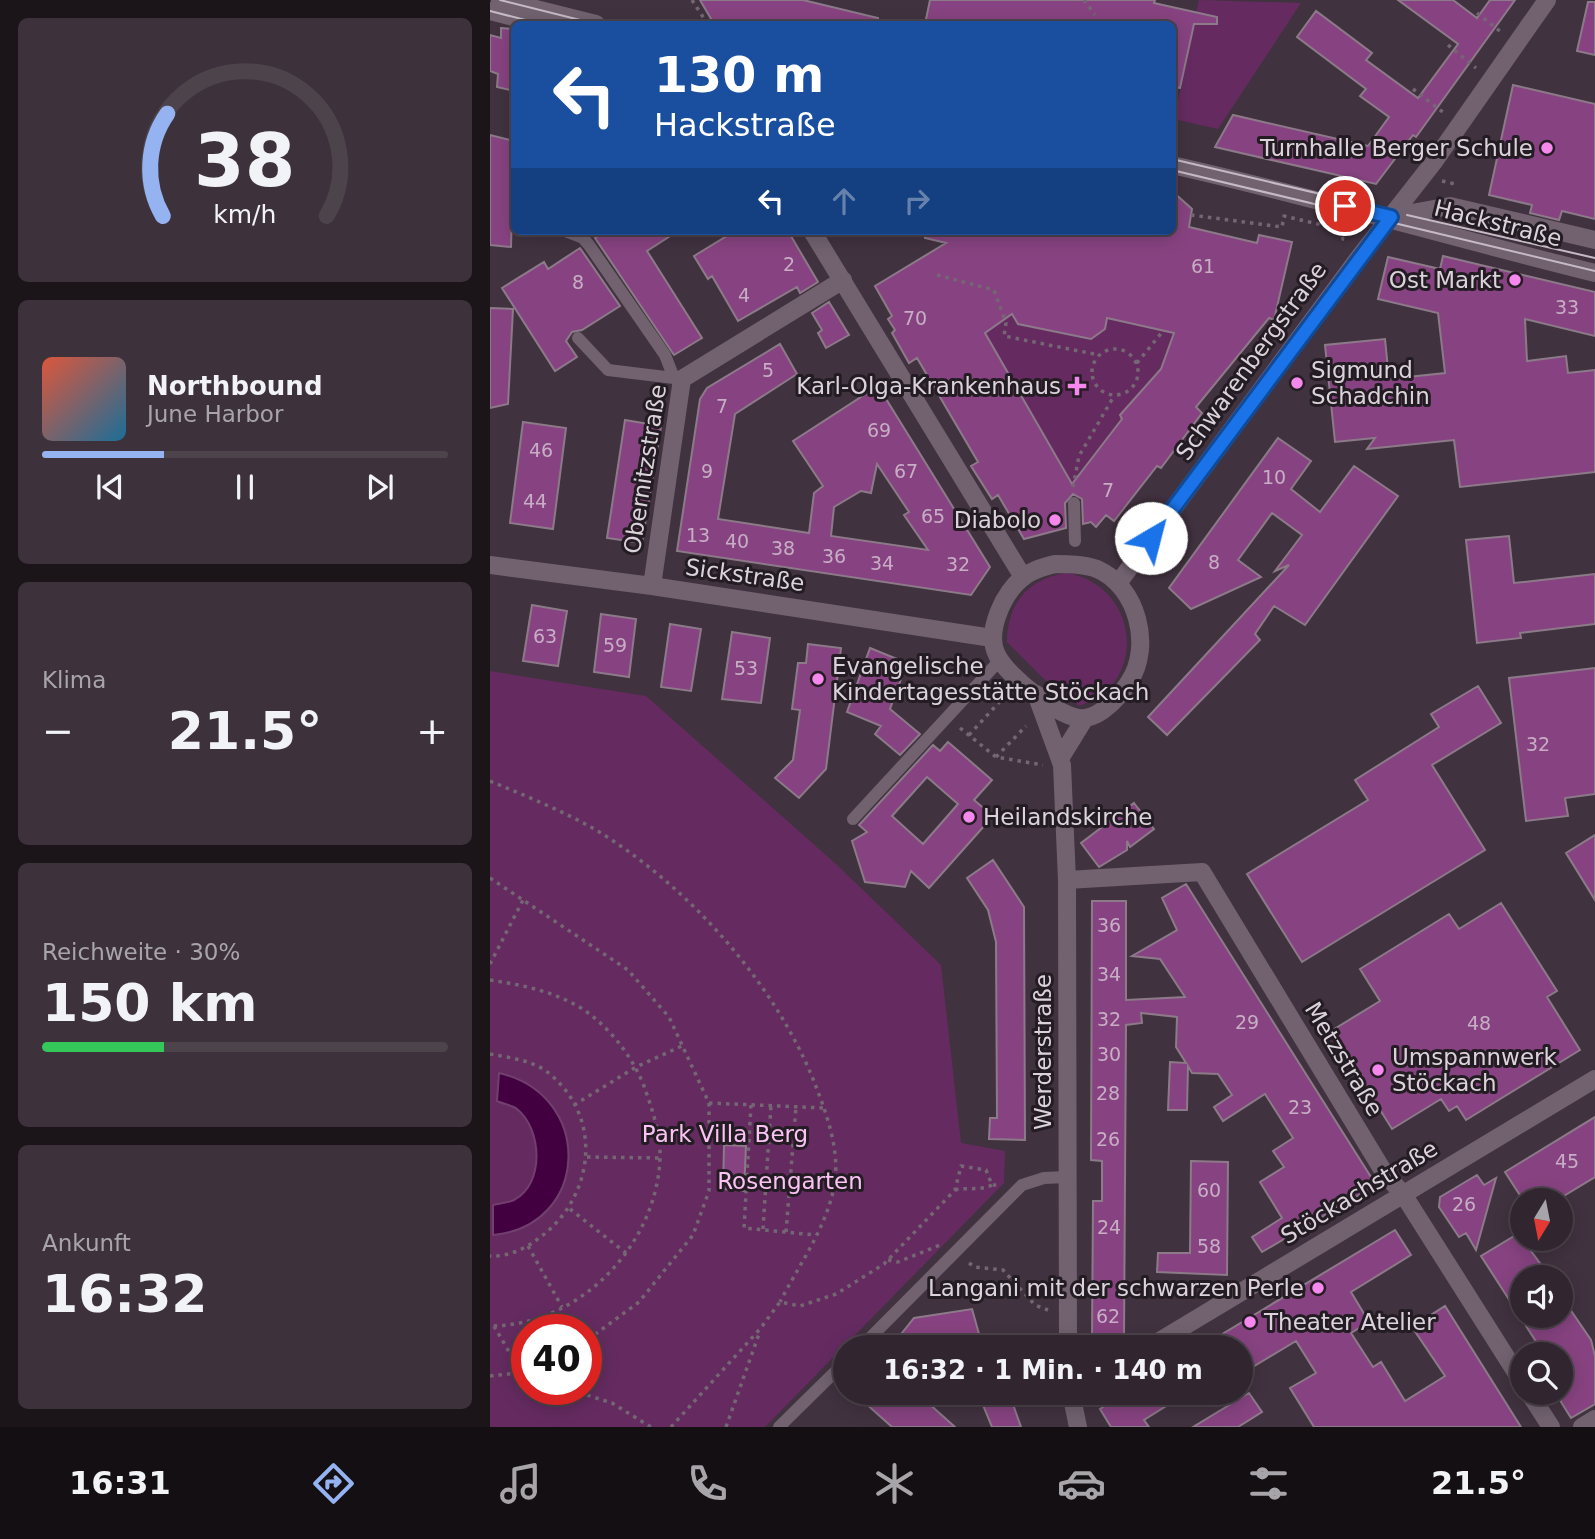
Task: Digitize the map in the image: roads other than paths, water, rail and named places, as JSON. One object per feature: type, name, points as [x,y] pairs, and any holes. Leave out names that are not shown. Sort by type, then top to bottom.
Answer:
[{"type":"street","name":"Schwarenbergstraße","points":[[1119,583],[1460,125],[1547,0]]},
{"type":"street","points":[[506,1],[584,21]]},
{"type":"street","points":[[490,11],[529,21]]},
{"type":"street","name":"Hackstraße","points":[[1176,165],[1391,217],[1430,233],[1595,273]]},
{"type":"street","name":"Hackstraße","points":[[1391,217],[1450,206],[1595,240]]},
{"type":"street","points":[[815,235],[1023,577]]},
{"type":"street","name":"Obernitzstraße","points":[[652,586],[678,378],[843,280]]},
{"type":"street","points":[[1061,757],[1085,718],[1110,703],[1134,675],[1141,634],[1136,617],[1119,583],[1096,568],[1055,564],[1023,577],[998,613],[992,638],[1000,660],[1035,694],[1067,717],[1085,718]]},
{"type":"street","name":"Sickstraße","points":[[490,565],[652,586],[992,638]]},
{"type":"street","points":[[1035,694],[1061,757]]},
{"type":"street","name":"Werderstraße","points":[[1061,757],[1067,880],[1068,1335]]},
{"type":"street","name":"Metzstraße","points":[[1067,880],[1202,872],[1385,1174],[1403,1194],[1510,1363]]},
{"type":"street","name":"Stöckachstraße","points":[[1170,1335],[1595,1079]]},
{"type":"street","points":[[1074,1405],[1078,1427]]},
{"type":"street","points":[[1537,1405],[1551,1427]]},
{"type":"street","points":[[1582,1427],[1595,1419]]},
{"type":"lane","points":[[574,235],[583,238],[589,245],[678,378]]},
{"type":"lane","points":[[578,338],[608,370],[678,378]]},
{"type":"lane","points":[[1073,497],[1075,541]]},
{"type":"lane","points":[[853,819],[1000,660]]},
{"type":"lane","points":[[873,1335],[1022,1185],[1044,1178],[1067,1177]]},
{"type":"lane","points":[[779,1427],[833,1374]]},
{"type":"tram line","points":[[500,0],[584,21]]},
{"type":"tram line","points":[[490,11],[529,21]]},
{"type":"tram line","points":[[1176,160],[1384,209]]},
{"type":"tram line","points":[[1176,171],[1595,271]]},
{"type":"tram line","points":[[1407,215],[1595,258]]},
{"type":"place","name":"Turnhalle Berger Schule","points":[[1547,148]]},
{"type":"place","name":"Ost Markt","points":[[1515,280]]},
{"type":"place","name":"Sigmund Schadchin","points":[[1297,383]]},
{"type":"place","name":"Karl-Olga-Krankenhaus","points":[[1077,386]]},
{"type":"place","name":"Diabolo","points":[[1055,520]]},
{"type":"place","name":"Evangelische Kindertagesstätte Stöckach","points":[[818,679]]},
{"type":"place","name":"Heilandskirche","points":[[969,817]]},
{"type":"place","name":"Umspannwerk Stöckach","points":[[1378,1070]]},
{"type":"place","name":"Langani mit der schwarzen Perle","points":[[1318,1288]]},
{"type":"place","name":"Theater Atelier","points":[[1250,1322]]},
{"type":"park label","name":"Park Villa Berg","points":[[725,1134]]},
{"type":"park label","name":"Rosengarten","points":[[790,1181]]}]
